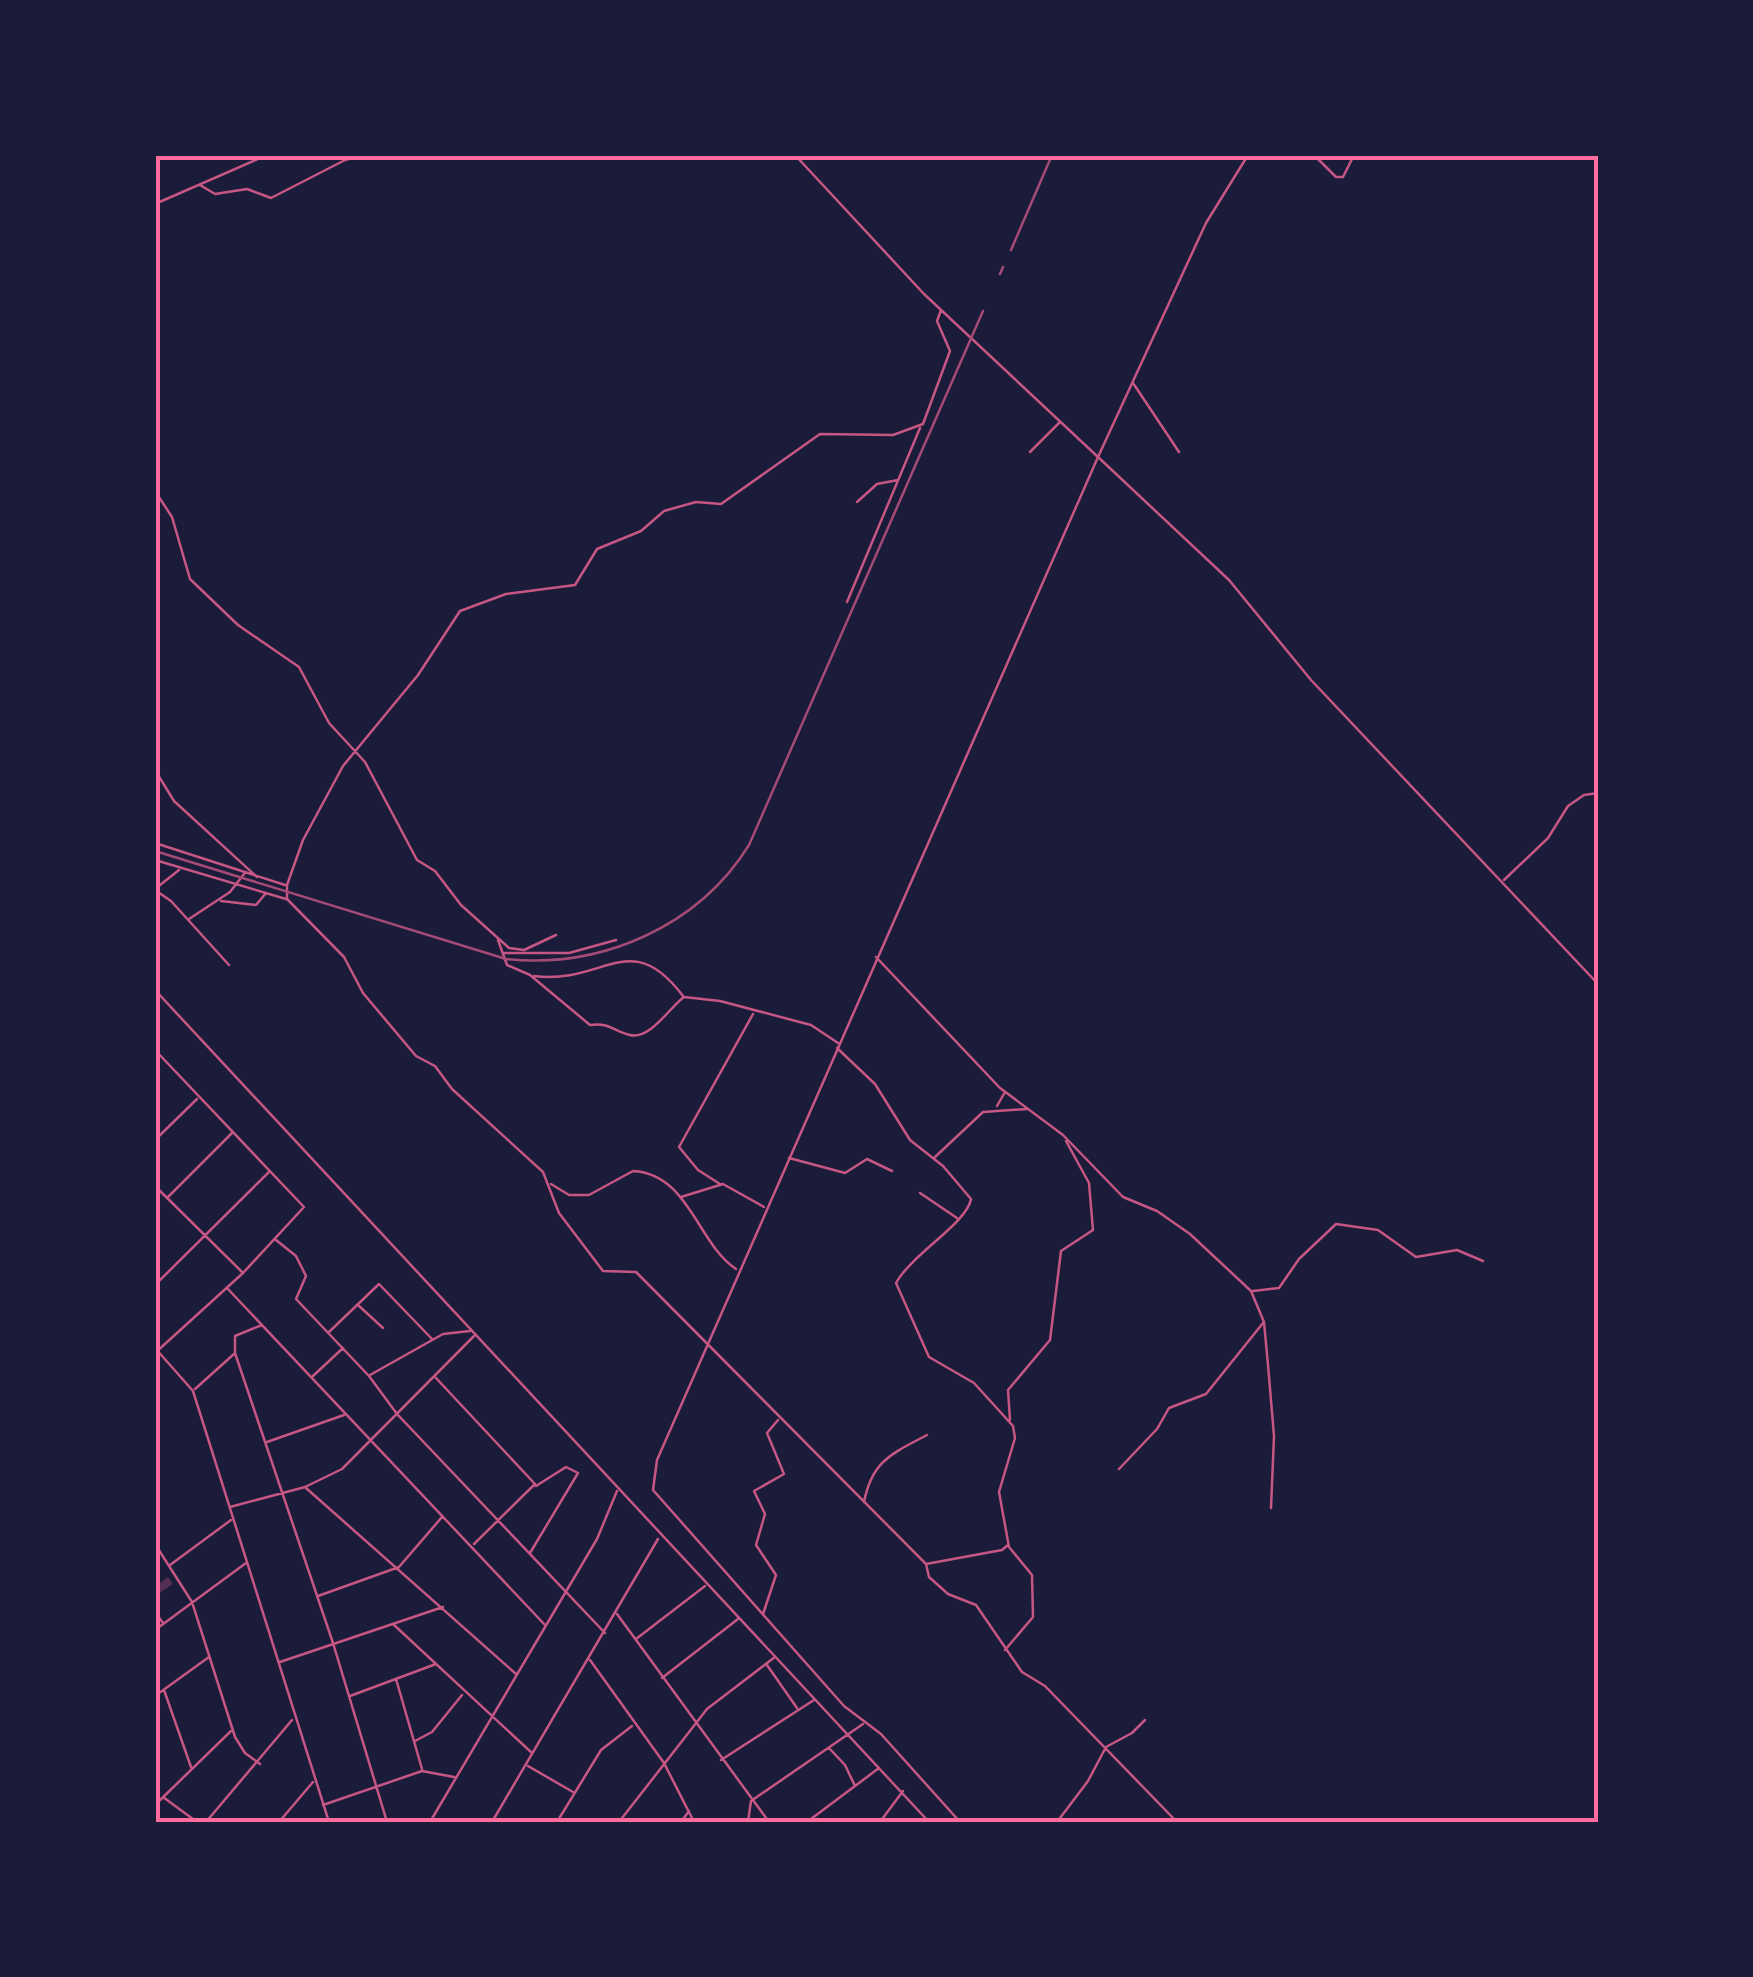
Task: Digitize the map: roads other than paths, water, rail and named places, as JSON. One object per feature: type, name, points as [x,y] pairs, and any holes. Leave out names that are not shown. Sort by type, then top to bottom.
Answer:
[{"type":"street","points":[[155,204],[267,155]]},
{"type":"street","points":[[200,185],[216,194],[242,189],[271,198],[345,160],[364,155]]},
{"type":"street","points":[[796,155],[941,310],[1229,580],[1311,680],[1504,880],[1598,984]]},
{"type":"street","points":[[960,1822],[865,1722],[844,1706],[654,1490],[657,1460],[742,1258],[1098,457],[1206,224],[1248,155]]},
{"type":"street","points":[[1314,155],[1336,177],[1343,177],[1354,155]]},
{"type":"street","points":[[847,602],[950,350],[937,321],[941,310]]},
{"type":"street","points":[[1132,382],[1179,452]]},
{"type":"street","points":[[1030,452],[1060,422]]},
{"type":"street","points":[[287,899],[287,885],[303,840],[353,754],[418,676],[460,611],[506,594],[574,586],[597,549],[640,531],[664,511],[696,502],[720,504],[820,434],[893,436],[921,425]]},
{"type":"street","points":[[857,502],[877,484],[899,480]]},
{"type":"street","points":[[155,491],[172,517],[190,579],[238,626],[300,667],[329,723],[353,754],[365,762],[417,860],[436,871],[454,897],[516,951],[542,944],[556,934]]},
{"type":"street","points":[[155,770],[174,801],[257,877]]},
{"type":"street","points":[[1504,880],[1548,838],[1568,806],[1584,795],[1598,793]]},
{"type":"street","points":[[155,843],[287,885]]},
{"type":"street","points":[[155,860],[287,899],[344,957],[363,993],[416,1056],[435,1066],[452,1089],[544,1172],[560,1212],[602,1271],[636,1272],[778,1420],[926,1564],[930,1577],[948,1594],[976,1605],[1022,1672],[1045,1686],[1177,1822]]},
{"type":"street","points":[[181,869],[155,889],[229,965]]},
{"type":"street","points":[[188,920],[219,900],[245,873]]},
{"type":"street","points":[[219,900],[256,904],[266,893]]},
{"type":"street","points":[[498,939],[507,965],[530,975],[590,1025],[613,1024],[629,1035],[643,1034],[684,997]]},
{"type":"street","points":[[505,953],[569,952],[616,940]]},
{"type":"street","points":[[876,957],[1005,1091],[1063,1135],[1123,1198],[1156,1212],[1190,1234],[1251,1291],[1264,1322],[1274,1436],[1271,1508]]},
{"type":"street","points":[[530,975],[583,973],[640,959],[659,967],[684,997],[720,1001],[811,1025],[837,1045],[875,1084],[910,1140],[944,1166],[971,1199],[958,1218],[904,1272],[897,1289],[909,1305],[913,1328],[929,1356],[974,1383],[1010,1421]]},
{"type":"street","points":[[155,990],[930,1822]]},
{"type":"street","points":[[754,1012],[679,1146],[698,1170],[765,1208]]},
{"type":"street","points":[[155,1051],[304,1207],[243,1273],[156,1351],[193,1391],[294,1719],[330,1822]]},
{"type":"street","points":[[996,1108],[1005,1091]]},
{"type":"street","points":[[155,1140],[199,1097]]},
{"type":"street","points":[[933,1158],[943,1154],[983,1112],[996,1108],[1028,1109]]},
{"type":"street","points":[[167,1198],[233,1132]]},
{"type":"street","points":[[1005,1650],[1033,1617],[1032,1575],[1008,1544],[999,1492],[1015,1438],[1008,1390],[1050,1340],[1062,1251],[1094,1230],[1090,1183],[1063,1135]]},
{"type":"street","points":[[943,1154],[944,1166]]},
{"type":"street","points":[[787,1158],[846,1173],[866,1159],[892,1171]]},
{"type":"street","points":[[548,1184],[569,1195],[589,1196],[622,1174],[644,1171],[662,1180],[693,1210],[717,1255],[738,1270]]},
{"type":"street","points":[[155,1285],[270,1172]]},
{"type":"street","points":[[680,1197],[720,1184]]},
{"type":"street","points":[[155,1186],[243,1273]]},
{"type":"street","points":[[920,1193],[958,1218]]},
{"type":"street","points":[[1251,1291],[1279,1288],[1299,1259],[1336,1224],[1378,1230],[1416,1257],[1457,1250],[1482,1260]]},
{"type":"street","points":[[276,1240],[296,1256],[306,1276],[296,1299],[369,1376],[397,1414],[605,1633]]},
{"type":"street","points":[[155,1274],[161,1279]]},
{"type":"street","points":[[328,1332],[380,1284],[432,1339]]},
{"type":"street","points":[[227,1288],[545,1625]]},
{"type":"street","points":[[358,1304],[382,1328]]},
{"type":"street","points":[[1120,1469],[1157,1429],[1170,1408],[1201,1397],[1214,1385],[1264,1322]]},
{"type":"street","points":[[262,1324],[235,1336],[235,1353],[318,1597],[373,1790],[386,1822]]},
{"type":"street","points":[[369,1376],[432,1339],[473,1333]]},
{"type":"street","points":[[230,1507],[305,1487],[342,1469],[473,1333]]},
{"type":"street","points":[[312,1377],[343,1348]]},
{"type":"street","points":[[193,1391],[235,1353]]},
{"type":"street","points":[[434,1377],[535,1486]]},
{"type":"street","points":[[265,1442],[346,1414]]},
{"type":"street","points":[[762,1616],[776,1575],[756,1546],[765,1514],[754,1491],[784,1474],[767,1434],[778,1420]]},
{"type":"street","points":[[864,1504],[868,1476],[877,1466],[927,1435]]},
{"type":"street","points":[[472,1546],[535,1486],[566,1466],[578,1473],[529,1554]]},
{"type":"street","points":[[305,1487],[445,1607],[516,1674]]},
{"type":"street","points":[[430,1822],[596,1540],[618,1490]]},
{"type":"street","points":[[318,1597],[399,1567],[443,1516]]},
{"type":"street","points":[[168,1566],[234,1518]]},
{"type":"street","points":[[492,1822],[660,1536]]},
{"type":"street","points":[[155,1544],[192,1602],[232,1730],[245,1753],[260,1764]]},
{"type":"street","points":[[926,1564],[1002,1550],[1008,1544]]},
{"type":"street","points":[[155,1630],[247,1562]]},
{"type":"street","points":[[635,1640],[708,1584]]},
{"type":"street","points":[[279,1662],[445,1607]]},
{"type":"street","points":[[155,1612],[164,1624]]},
{"type":"street","points":[[616,1613],[693,1724],[769,1822]]},
{"type":"street","points":[[662,1678],[739,1618]]},
{"type":"street","points":[[392,1624],[437,1664],[463,1694],[533,1754]]},
{"type":"street","points":[[618,1822],[693,1724],[776,1656]]},
{"type":"street","points":[[155,1696],[210,1658]]},
{"type":"street","points":[[590,1658],[633,1725],[664,1762],[694,1822]]},
{"type":"street","points":[[348,1696],[437,1664]]},
{"type":"street","points":[[765,1664],[798,1709]]},
{"type":"street","points":[[396,1679],[422,1771]]},
{"type":"street","points":[[164,1690],[192,1769]]},
{"type":"street","points":[[415,1741],[432,1732],[463,1694]]},
{"type":"street","points":[[721,1760],[815,1699]]},
{"type":"street","points":[[206,1822],[260,1764],[294,1719]]},
{"type":"street","points":[[1057,1822],[1088,1781],[1106,1747],[1132,1733],[1144,1720]]},
{"type":"street","points":[[748,1822],[751,1801],[865,1722]]},
{"type":"street","points":[[557,1822],[601,1750],[633,1725]]},
{"type":"street","points":[[155,1805],[232,1730]]},
{"type":"street","points":[[828,1747],[845,1765],[856,1788]]},
{"type":"street","points":[[528,1766],[575,1792]]},
{"type":"street","points":[[807,1822],[880,1768]]},
{"type":"street","points":[[324,1805],[422,1771],[456,1777]]},
{"type":"street","points":[[280,1822],[314,1781]]},
{"type":"street","points":[[880,1822],[902,1791]]},
{"type":"street","points":[[163,1797],[197,1822]]},
{"type":"street","points":[[681,1822],[690,1810]]},
{"type":"railway","points":[[1011,250],[1052,155]]},
{"type":"railway","points":[[1000,274],[1003,267]]},
{"type":"railway","points":[[155,851],[506,959],[577,957],[611,949],[675,920],[728,874],[749,845],[983,311]]}]
